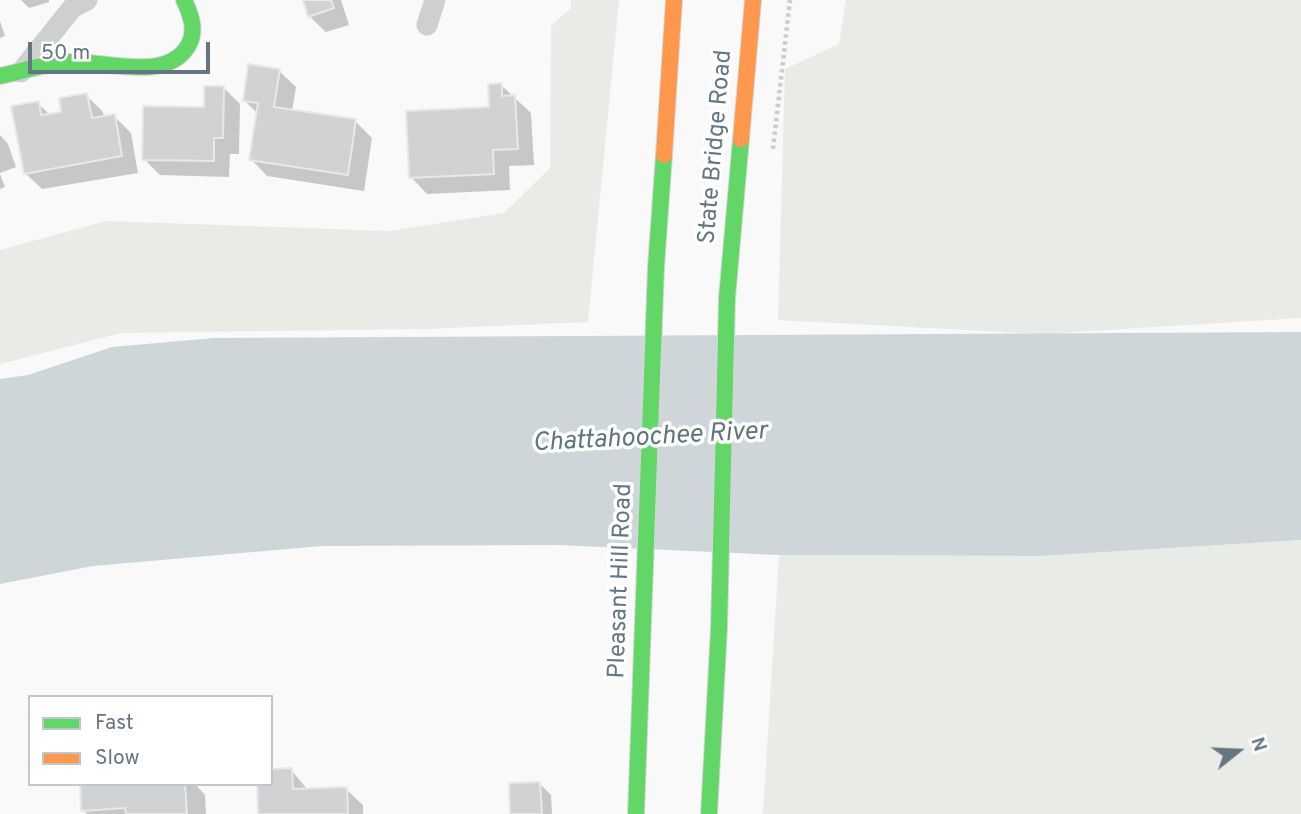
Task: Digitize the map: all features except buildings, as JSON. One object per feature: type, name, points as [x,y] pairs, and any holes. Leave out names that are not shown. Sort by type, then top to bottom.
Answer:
[{"type":"main road","points":[[0,76],[69,62],[171,64],[186,53],[192,37],[192,16],[184,0]]},
{"type":"main road","name":"Pleasant Hill Road","points":[[636,814],[656,267],[674,0]]},
{"type":"main road","name":"State Bridge Road","points":[[709,814],[719,628],[727,298],[753,0]]},
{"type":"street","points":[[21,72],[73,7],[86,0]]},
{"type":"street","points":[[427,25],[435,0]]},
{"type":"shaded area","points":[[571,0],[619,0],[588,322],[425,329],[121,333],[0,364],[0,250],[106,221],[390,231],[504,213],[550,168],[551,26],[571,8]]},
{"type":"shaded area","points":[[846,0],[1301,0],[1301,318],[1042,334],[778,320],[785,69],[839,44]]},
{"type":"shaded area","points":[[1301,540],[1301,814],[763,814],[779,555],[1040,556]]},
{"type":"water","name":"Chattahoochee River","points":[[1301,332],[1301,540],[1040,556],[779,555],[558,545],[322,546],[93,566],[0,584],[0,379],[28,375],[112,347],[214,338]]},
{"type":"traffic: fast","points":[[0,76],[69,62],[133,67],[165,64],[178,57],[191,40],[192,23],[184,0]]},
{"type":"traffic: fast","points":[[709,814],[719,628],[727,298],[741,139]]},
{"type":"traffic: fast","points":[[636,814],[656,267],[664,155]]},
{"type":"traffic: slow","points":[[664,155],[674,0]]},
{"type":"traffic: slow","points":[[741,139],[753,0]]}]
